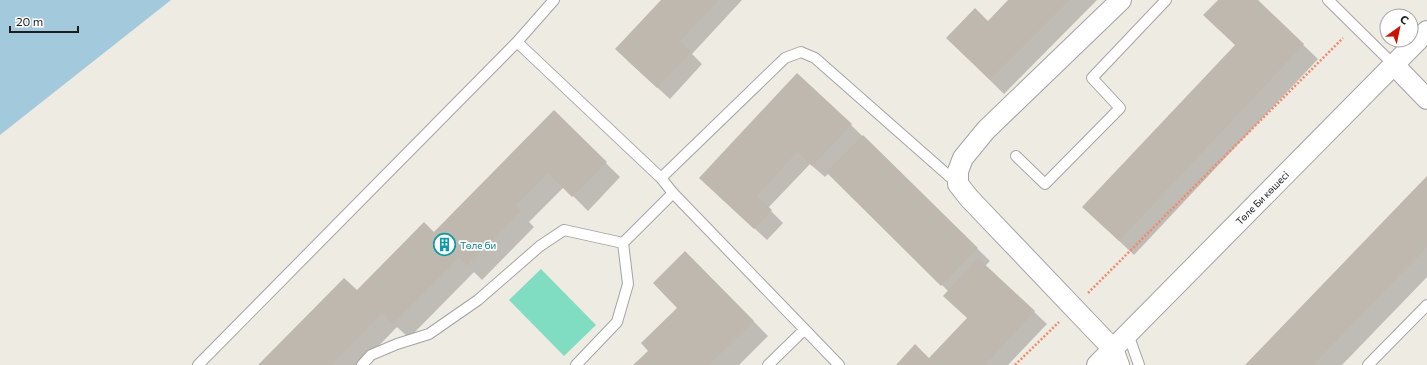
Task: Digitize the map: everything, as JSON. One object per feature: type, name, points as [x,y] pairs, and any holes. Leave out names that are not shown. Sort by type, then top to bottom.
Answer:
[{"type":"street","points":[[1116,357],[1073,308],[969,198],[958,184],[958,171],[963,158],[986,130],[1121,0]]},
{"type":"street","name":"Төле Би көшесі","points":[[1097,365],[1116,357],[1128,334],[1427,31]]},
{"type":"street","points":[[1394,65],[1427,99]]},
{"type":"lane","points":[[198,365],[517,42],[554,0]]},
{"type":"lane","points":[[1016,156],[1045,184],[1120,108],[1092,78],[1166,0]]},
{"type":"lane","points":[[1328,0],[1394,65]]},
{"type":"lane","points":[[517,42],[661,178],[673,193],[839,365]]},
{"type":"lane","points":[[661,178],[785,58],[802,52],[815,58],[958,184]]},
{"type":"lane","points":[[622,243],[673,193]]},
{"type":"lane","points":[[362,365],[371,355],[397,344],[429,334],[478,300],[540,246],[564,230],[622,243]]},
{"type":"lane","points":[[576,365],[617,322],[628,284],[622,243]]},
{"type":"lane","points":[[1368,365],[1427,305]]},
{"type":"lane","points":[[768,365],[804,330]]},
{"type":"lane","points":[[1128,334],[1139,365]]},
{"type":"path","points":[[1015,365],[1355,26]]},
{"type":"green space","points":[[541,269],[596,325],[564,356],[509,300]]},
{"type":"water","points":[[0,0],[171,0],[0,135]]},
{"type":"building","points":[[661,0],[719,0],[680,41],[691,52],[657,88],[615,49]]},
{"type":"building","points":[[1008,0],[1070,0],[990,80],[946,38],[975,8],[988,21]]},
{"type":"building","points":[[1218,0],[1258,0],[1304,44],[1119,241],[1082,207],[1235,45],[1203,15]]},
{"type":"building","points":[[797,73],[852,124],[812,166],[797,152],[757,196],[772,210],[754,229],[699,178]]},
{"type":"building","name":"Төле би","points":[[554,110],[607,162],[572,197],[548,173],[515,206],[521,211],[467,266],[459,258],[393,324],[382,313],[331,365],[258,365],[344,278],[357,290],[424,222],[434,232]]},
{"type":"building","points":[[863,135],[978,248],[941,286],[826,172]]},
{"type":"building","points":[[1427,176],[1427,247],[1313,365],[1245,365]]},
{"type":"building","points":[[685,251],[754,321],[709,365],[633,365],[648,351],[641,343],[677,308],[653,283]]},
{"type":"building","points":[[978,258],[1035,311],[985,365],[896,365],[915,344],[929,358],[967,318],[943,296]]},
{"type":"place","name":"Төле би","points":[[445,245]]}]
